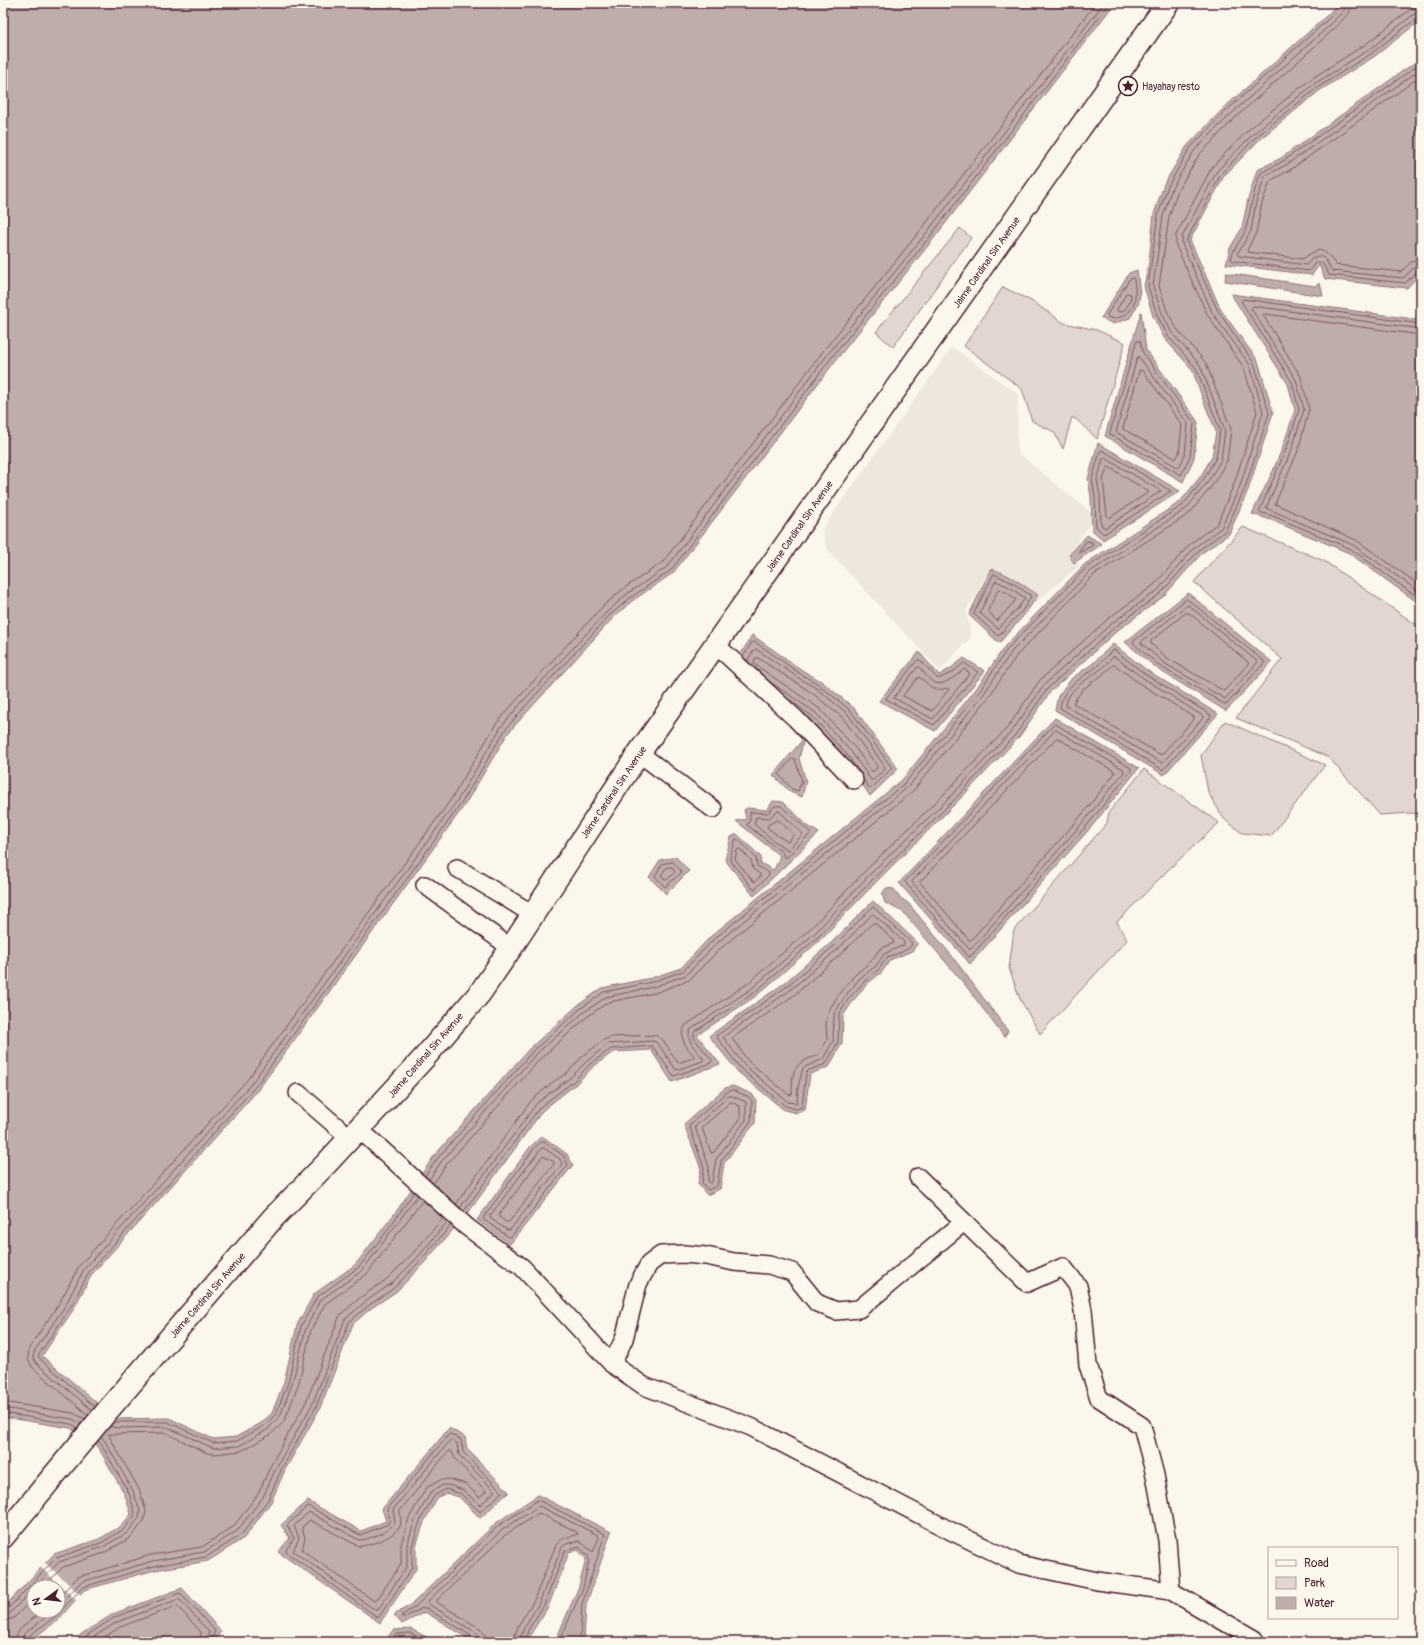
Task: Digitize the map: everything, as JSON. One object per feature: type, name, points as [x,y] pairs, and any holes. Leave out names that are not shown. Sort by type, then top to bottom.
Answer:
[{"type":"main road","name":"Jaime Cardinal Sin Avenue","points":[[3,1537],[84,1441],[108,1410],[273,1218],[355,1134],[424,1058],[480,992],[534,915],[639,753],[1168,3]]},
{"type":"street","points":[[715,644],[796,719],[854,780]]},
{"type":"street","points":[[639,753],[713,809]]},
{"type":"street","points":[[458,868],[534,915]]},
{"type":"street","points":[[425,885],[511,948]]},
{"type":"street","points":[[298,1093],[422,1184],[467,1227],[522,1267],[612,1364],[644,1386],[751,1427],[949,1530],[1019,1564],[1097,1581],[1171,1591],[1256,1642]]},
{"type":"street","points":[[918,1177],[1027,1283],[1063,1267],[1078,1286],[1083,1310],[1088,1365],[1099,1398],[1142,1426],[1155,1476],[1167,1540],[1171,1591]]},
{"type":"street","points":[[612,1364],[624,1339],[638,1284],[649,1264],[661,1255],[684,1254],[706,1256],[734,1262],[769,1265],[792,1272],[817,1303],[836,1311],[858,1309],[964,1222]]},
{"type":"shaded area","points":[[952,347],[1018,394],[1017,452],[1095,516],[1071,551],[1079,566],[1036,602],[990,577],[966,610],[971,637],[940,671],[827,549],[822,529]]},
{"type":"green space","points":[[960,228],[971,238],[893,347],[876,332]]},
{"type":"green space","points":[[1003,287],[1033,302],[1064,323],[1097,330],[1125,343],[1097,439],[1072,417],[1063,449],[1054,432],[1032,421],[1022,389],[964,346]]},
{"type":"green space","points":[[1243,527],[1324,561],[1421,628],[1421,816],[1413,813],[1380,815],[1328,757],[1236,718],[1282,659],[1194,582]]},
{"type":"green space","points":[[1225,721],[1325,765],[1271,836],[1242,833],[1224,819],[1208,792],[1201,755]]},
{"type":"green space","points":[[1144,769],[1219,823],[1168,870],[1117,922],[1127,940],[1040,1034],[1020,999],[1009,968],[1014,930],[1107,823],[1109,812]]},
{"type":"water","points":[[3,3],[1115,3],[931,242],[836,360],[673,573],[632,601],[613,618],[508,733],[464,806],[258,1090],[92,1274],[73,1310],[42,1356],[116,1419],[169,1418],[213,1439],[236,1437],[261,1423],[272,1413],[284,1382],[297,1325],[314,1294],[355,1265],[398,1209],[434,1156],[529,1049],[577,1006],[602,988],[651,978],[681,968],[711,936],[902,780],[976,689],[1005,646],[1085,564],[1180,502],[1200,477],[1212,457],[1216,431],[1192,369],[1164,338],[1153,316],[1144,286],[1149,262],[1154,214],[1164,184],[1187,146],[1225,107],[1339,3],[1421,3],[1421,20],[1375,56],[1319,91],[1259,140],[1224,176],[1190,240],[1221,310],[1258,361],[1273,413],[1248,490],[1229,534],[1202,553],[1164,596],[1118,630],[1051,691],[1019,737],[956,803],[820,940],[756,996],[697,1035],[720,1064],[672,1082],[651,1050],[613,1052],[593,1067],[576,1084],[543,1110],[470,1210],[424,1263],[397,1291],[370,1309],[353,1324],[320,1408],[285,1470],[271,1502],[244,1538],[208,1561],[155,1570],[84,1590],[66,1611],[66,1579],[30,1579],[54,1554],[99,1539],[121,1526],[131,1514],[125,1495],[97,1445],[70,1428],[3,1417]]},
{"type":"water","points":[[1421,58],[1421,273],[1407,288],[1325,279],[1319,265],[1312,275],[1226,264],[1230,248],[1242,228],[1248,199],[1257,170],[1281,158]]},
{"type":"water","points":[[1137,270],[1140,294],[1138,305],[1130,318],[1113,324],[1101,318],[1129,273]]},
{"type":"water","points":[[1226,273],[1315,286],[1320,283],[1323,296],[1225,281]]},
{"type":"water","points":[[1231,294],[1421,320],[1421,605],[1349,553],[1271,520],[1252,514],[1273,471],[1295,410],[1288,384]]},
{"type":"water","points":[[1141,312],[1146,350],[1198,422],[1194,458],[1183,482],[1105,436]]},
{"type":"water","points":[[1098,443],[1180,491],[1103,540],[1092,530],[1091,497],[1088,479]]},
{"type":"water","points":[[1087,535],[1102,544],[1074,563],[1069,555]]},
{"type":"water","points":[[991,569],[1009,576],[1038,595],[1026,613],[999,643],[969,615]]},
{"type":"water","points":[[1188,593],[1272,662],[1226,711],[1159,670],[1125,642]]},
{"type":"water","points":[[752,635],[805,672],[821,681],[854,708],[898,769],[870,796],[845,759],[809,719],[735,664]]},
{"type":"water","points":[[1113,644],[1148,671],[1218,714],[1164,775],[1055,710],[1058,696],[1072,678],[1092,664]]},
{"type":"water","points":[[919,652],[939,675],[964,658],[985,671],[935,731],[879,701]]},
{"type":"water","points":[[1055,718],[1139,768],[1092,826],[970,964],[899,883]]},
{"type":"water","points":[[804,738],[799,759],[806,781],[802,797],[790,792],[773,775]]},
{"type":"water","points":[[773,801],[783,802],[808,826],[819,833],[754,896],[725,860],[731,837],[737,834],[761,857],[760,863],[774,870],[780,856],[736,821],[746,819],[744,810],[747,808],[767,810]]},
{"type":"water","points":[[676,857],[689,871],[666,894],[649,877],[660,860]]},
{"type":"water","points":[[886,888],[894,889],[899,897],[908,903],[952,956],[1008,1031],[1004,1037],[966,986],[903,912],[885,903],[882,894]]},
{"type":"water","points":[[873,901],[918,943],[912,951],[890,960],[882,972],[867,984],[853,1001],[843,1016],[842,1043],[829,1067],[810,1074],[805,1110],[797,1113],[784,1110],[738,1072],[709,1036],[783,984],[832,942]]},
{"type":"water","points":[[733,1086],[752,1094],[756,1100],[755,1123],[724,1163],[720,1189],[707,1195],[698,1184],[701,1169],[684,1124],[725,1088]]},
{"type":"water","points":[[542,1136],[567,1154],[573,1165],[510,1244],[477,1220],[530,1147]]},
{"type":"water","points":[[449,1428],[465,1437],[467,1449],[509,1492],[480,1518],[459,1497],[446,1493],[437,1498],[424,1522],[416,1546],[416,1569],[380,1623],[278,1552],[290,1538],[281,1525],[308,1501],[361,1531],[386,1521],[382,1509]]},
{"type":"water","points":[[538,1495],[611,1532],[586,1605],[584,1642],[555,1642],[579,1586],[586,1559],[578,1550],[569,1553],[548,1607],[532,1632],[528,1642],[474,1642],[425,1612],[402,1624],[394,1615],[412,1604],[496,1523]]},
{"type":"water","points":[[26,1584],[26,1619],[59,1619],[28,1642],[3,1642],[3,1609]]},
{"type":"water","points":[[182,1588],[221,1631],[214,1642],[83,1642],[80,1635],[113,1614]]},
{"type":"water","points":[[411,1629],[436,1642],[385,1642],[393,1630]]},
{"type":"pier","points":[[44,1562],[63,1579],[53,1579],[39,1566]]},
{"type":"pier","points":[[66,1582],[82,1596],[77,1601],[66,1591]]},
{"type":"place","name":"Hayahay resto","points":[[1128,86]]}]
